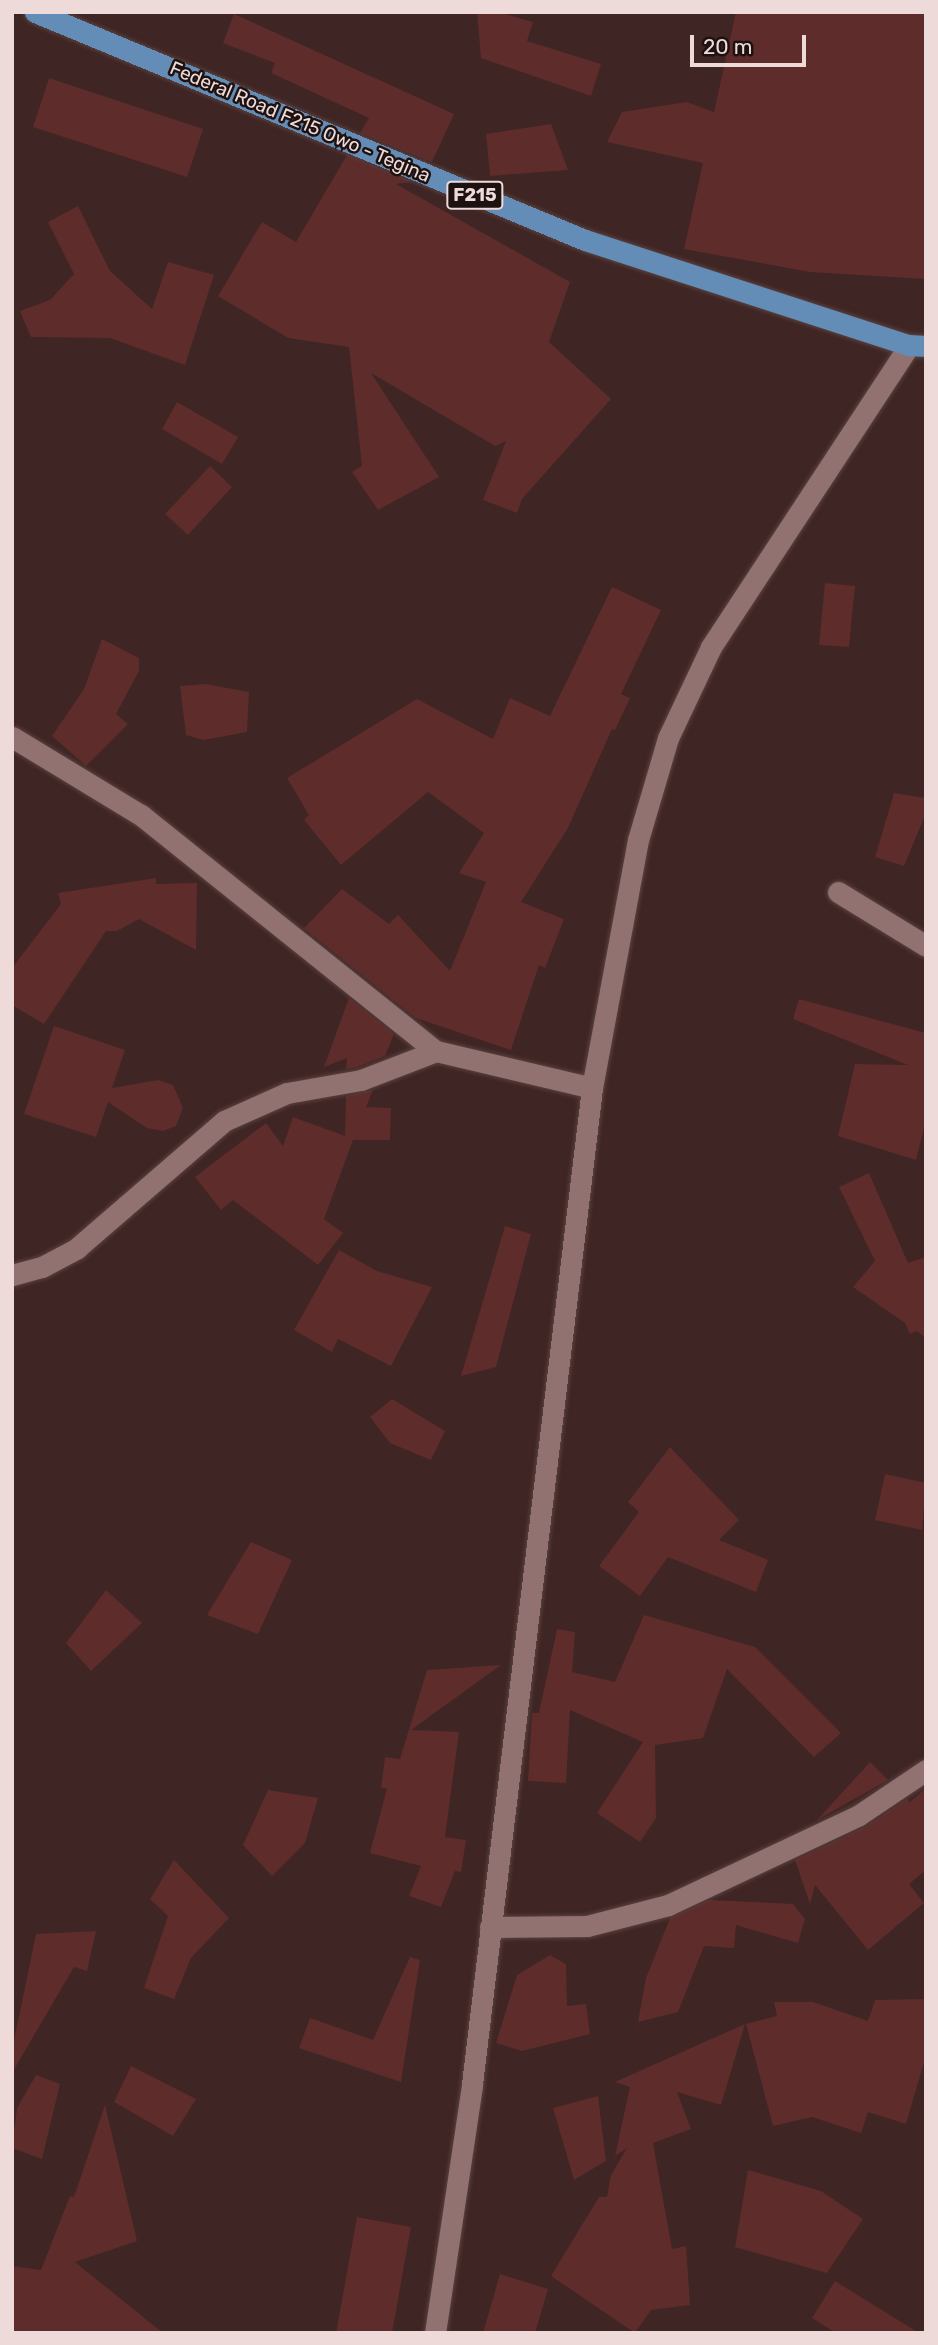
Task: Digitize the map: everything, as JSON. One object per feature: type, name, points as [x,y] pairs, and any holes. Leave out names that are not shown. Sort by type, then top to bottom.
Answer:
[{"type":"main road","name":"Federal Road F215 Owo - Tegina","points":[[35,12],[585,240],[917,345]]},
{"type":"main road","points":[[435,2333],[490,1927],[592,1087],[638,840],[668,738],[711,647],[917,345]]},
{"type":"main road","points":[[12,737],[141,815],[436,1051],[592,1087]]},
{"type":"main road","points":[[838,892],[926,946]]},
{"type":"main road","points":[[12,1275],[42,1267],[76,1248],[224,1121],[287,1093],[361,1080],[436,1051]]},
{"type":"main road","points":[[490,1927],[587,1926],[668,1905],[859,1815],[926,1770]]},
{"type":"building","points":[[477,12],[498,12],[533,22],[527,41],[601,64],[591,96],[481,58]]},
{"type":"building","points":[[736,12],[926,12],[926,279],[810,272],[684,249],[703,163],[607,142],[622,112],[687,102],[714,112]]},
{"type":"building","points":[[234,14],[454,114],[432,162],[360,133],[369,118],[271,73],[275,63],[223,43]]},
{"type":"building","points":[[49,78],[203,129],[187,177],[33,127]]},
{"type":"building","points":[[551,124],[568,170],[490,176],[486,134]]},
{"type":"building","points":[[347,155],[412,182],[396,184],[570,282],[549,342],[611,399],[522,499],[517,513],[483,500],[506,441],[495,446],[371,373],[439,477],[378,510],[352,472],[362,466],[349,347],[288,338],[218,296],[262,222],[296,242]]},
{"type":"building","points":[[78,206],[110,271],[152,309],[168,262],[214,275],[185,365],[110,338],[31,337],[20,311],[50,300],[74,274],[48,222]]},
{"type":"building","points":[[177,402],[238,437],[222,464],[162,429]]},
{"type":"building","points":[[210,466],[232,487],[188,535],[165,514]]},
{"type":"building","points":[[825,583],[855,586],[849,647],[819,645]]},
{"type":"building","points":[[612,587],[661,610],[621,694],[630,698],[615,730],[612,729],[568,828],[521,902],[564,919],[545,968],[539,965],[511,1050],[416,1018],[304,928],[342,889],[389,924],[398,915],[450,971],[486,882],[459,873],[484,833],[428,792],[341,865],[304,820],[309,815],[287,778],[417,699],[493,739],[510,698],[550,716]]},
{"type":"building","points":[[102,639],[139,658],[139,671],[116,714],[128,724],[86,766],[52,736],[84,689]]},
{"type":"building","points":[[206,684],[249,692],[247,732],[204,740],[186,735],[180,686]]},
{"type":"building","points":[[894,793],[926,798],[926,813],[904,866],[875,857]]},
{"type":"building","points":[[156,878],[156,884],[197,883],[196,950],[139,919],[117,931],[106,931],[44,1024],[12,1005],[12,968],[61,904],[58,893]]},
{"type":"building","points":[[349,998],[394,1034],[385,1056],[346,1069],[347,1058],[324,1067]]},
{"type":"building","points":[[799,999],[926,1033],[926,1120],[916,1160],[838,1136],[855,1064],[908,1065],[793,1019]]},
{"type":"building","points":[[54,1026],[125,1050],[112,1088],[158,1080],[173,1085],[183,1108],[176,1126],[163,1131],[147,1128],[108,1102],[96,1137],[24,1114]]},
{"type":"building","points":[[373,1090],[366,1107],[391,1108],[390,1140],[353,1140],[324,1219],[343,1233],[318,1265],[233,1200],[221,1210],[195,1177],[266,1123],[283,1146],[293,1117],[345,1136],[346,1096]]},
{"type":"building","points":[[869,1173],[908,1263],[926,1257],[926,1338],[917,1331],[910,1334],[905,1323],[853,1287],[875,1261],[839,1187]]},
{"type":"building","points":[[505,1226],[531,1234],[496,1367],[461,1376]]},
{"type":"building","points":[[339,1250],[377,1271],[432,1287],[391,1366],[338,1339],[332,1352],[294,1330]]},
{"type":"building","points":[[392,1399],[445,1431],[431,1460],[390,1443],[370,1417]]},
{"type":"building","points":[[670,1447],[739,1520],[719,1540],[768,1560],[756,1592],[668,1557],[640,1596],[599,1566],[639,1512],[628,1502]]},
{"type":"building","points":[[885,1474],[926,1483],[922,1530],[875,1520]]},
{"type":"building","points":[[251,1542],[292,1560],[258,1634],[207,1615]]},
{"type":"building","points":[[106,1590],[142,1623],[91,1671],[66,1643]]},
{"type":"building","points":[[644,1615],[755,1647],[841,1733],[814,1757],[727,1669],[703,1738],[655,1745],[656,1818],[640,1842],[597,1813],[643,1742],[570,1710],[566,1783],[528,1781],[532,1713],[539,1713],[557,1629],[575,1632],[572,1672],[615,1682]]},
{"type":"building","points":[[501,1665],[411,1730],[459,1732],[445,1837],[466,1840],[461,1872],[455,1871],[441,1907],[409,1896],[421,1866],[370,1853],[387,1788],[381,1788],[385,1757],[400,1759],[427,1670]]},
{"type":"building","points":[[870,1762],[888,1780],[817,1820]]},
{"type":"building","points":[[926,1788],[926,1870],[909,1884],[924,1903],[868,1950],[815,1885],[810,1904],[795,1860],[865,1827],[907,1799],[910,1802]]},
{"type":"building","points":[[268,1790],[318,1798],[305,1843],[272,1876],[243,1845]]},
{"type":"building","points":[[174,1860],[229,1918],[191,1958],[174,1999],[144,1988],[168,1916],[150,1899]]},
{"type":"building","points":[[709,1900],[793,1904],[805,1919],[798,1943],[736,1925],[734,1948],[704,1946],[678,2012],[638,2022],[646,1978],[670,1918]]},
{"type":"building","points":[[96,1931],[87,1971],[74,1967],[12,2073],[12,2050],[36,1934]]},
{"type":"building","points":[[550,1955],[566,1964],[567,2006],[586,2004],[590,2034],[522,2051],[496,2043],[517,1975]]},
{"type":"building","points":[[410,1957],[420,1960],[401,2082],[299,2048],[310,2018],[373,2040]]},
{"type":"building","points":[[926,1999],[926,2055],[906,2124],[868,2112],[861,2133],[812,2117],[773,2126],[746,2024],[777,2016],[774,2002],[813,2002],[868,2021],[875,2000]]},
{"type":"building","points":[[745,2024],[721,2105],[677,2092],[691,2129],[653,2143],[672,2249],[686,2246],[690,2305],[651,2310],[635,2333],[551,2276],[599,2197],[607,2197],[611,2175],[627,2148],[615,2156],[630,2087],[615,2082]]},
{"type":"building","points":[[131,2066],[196,2099],[173,2136],[114,2102]]},
{"type":"building","points":[[36,2075],[60,2084],[42,2159],[12,2148],[17,2108]]},
{"type":"building","points":[[598,2096],[606,2161],[574,2180],[553,2108]]},
{"type":"building","points":[[105,2105],[137,2241],[75,2262],[163,2333],[12,2332],[12,2266],[41,2270],[70,2196],[74,2197]]},
{"type":"building","points":[[748,2170],[821,2191],[863,2219],[827,2273],[735,2247]]},
{"type":"building","points":[[357,2217],[411,2227],[392,2333],[336,2333]]},
{"type":"building","points":[[500,2274],[548,2289],[535,2333],[483,2333]]},
{"type":"building","points":[[835,2281],[919,2333],[836,2333],[812,2318]]}]
